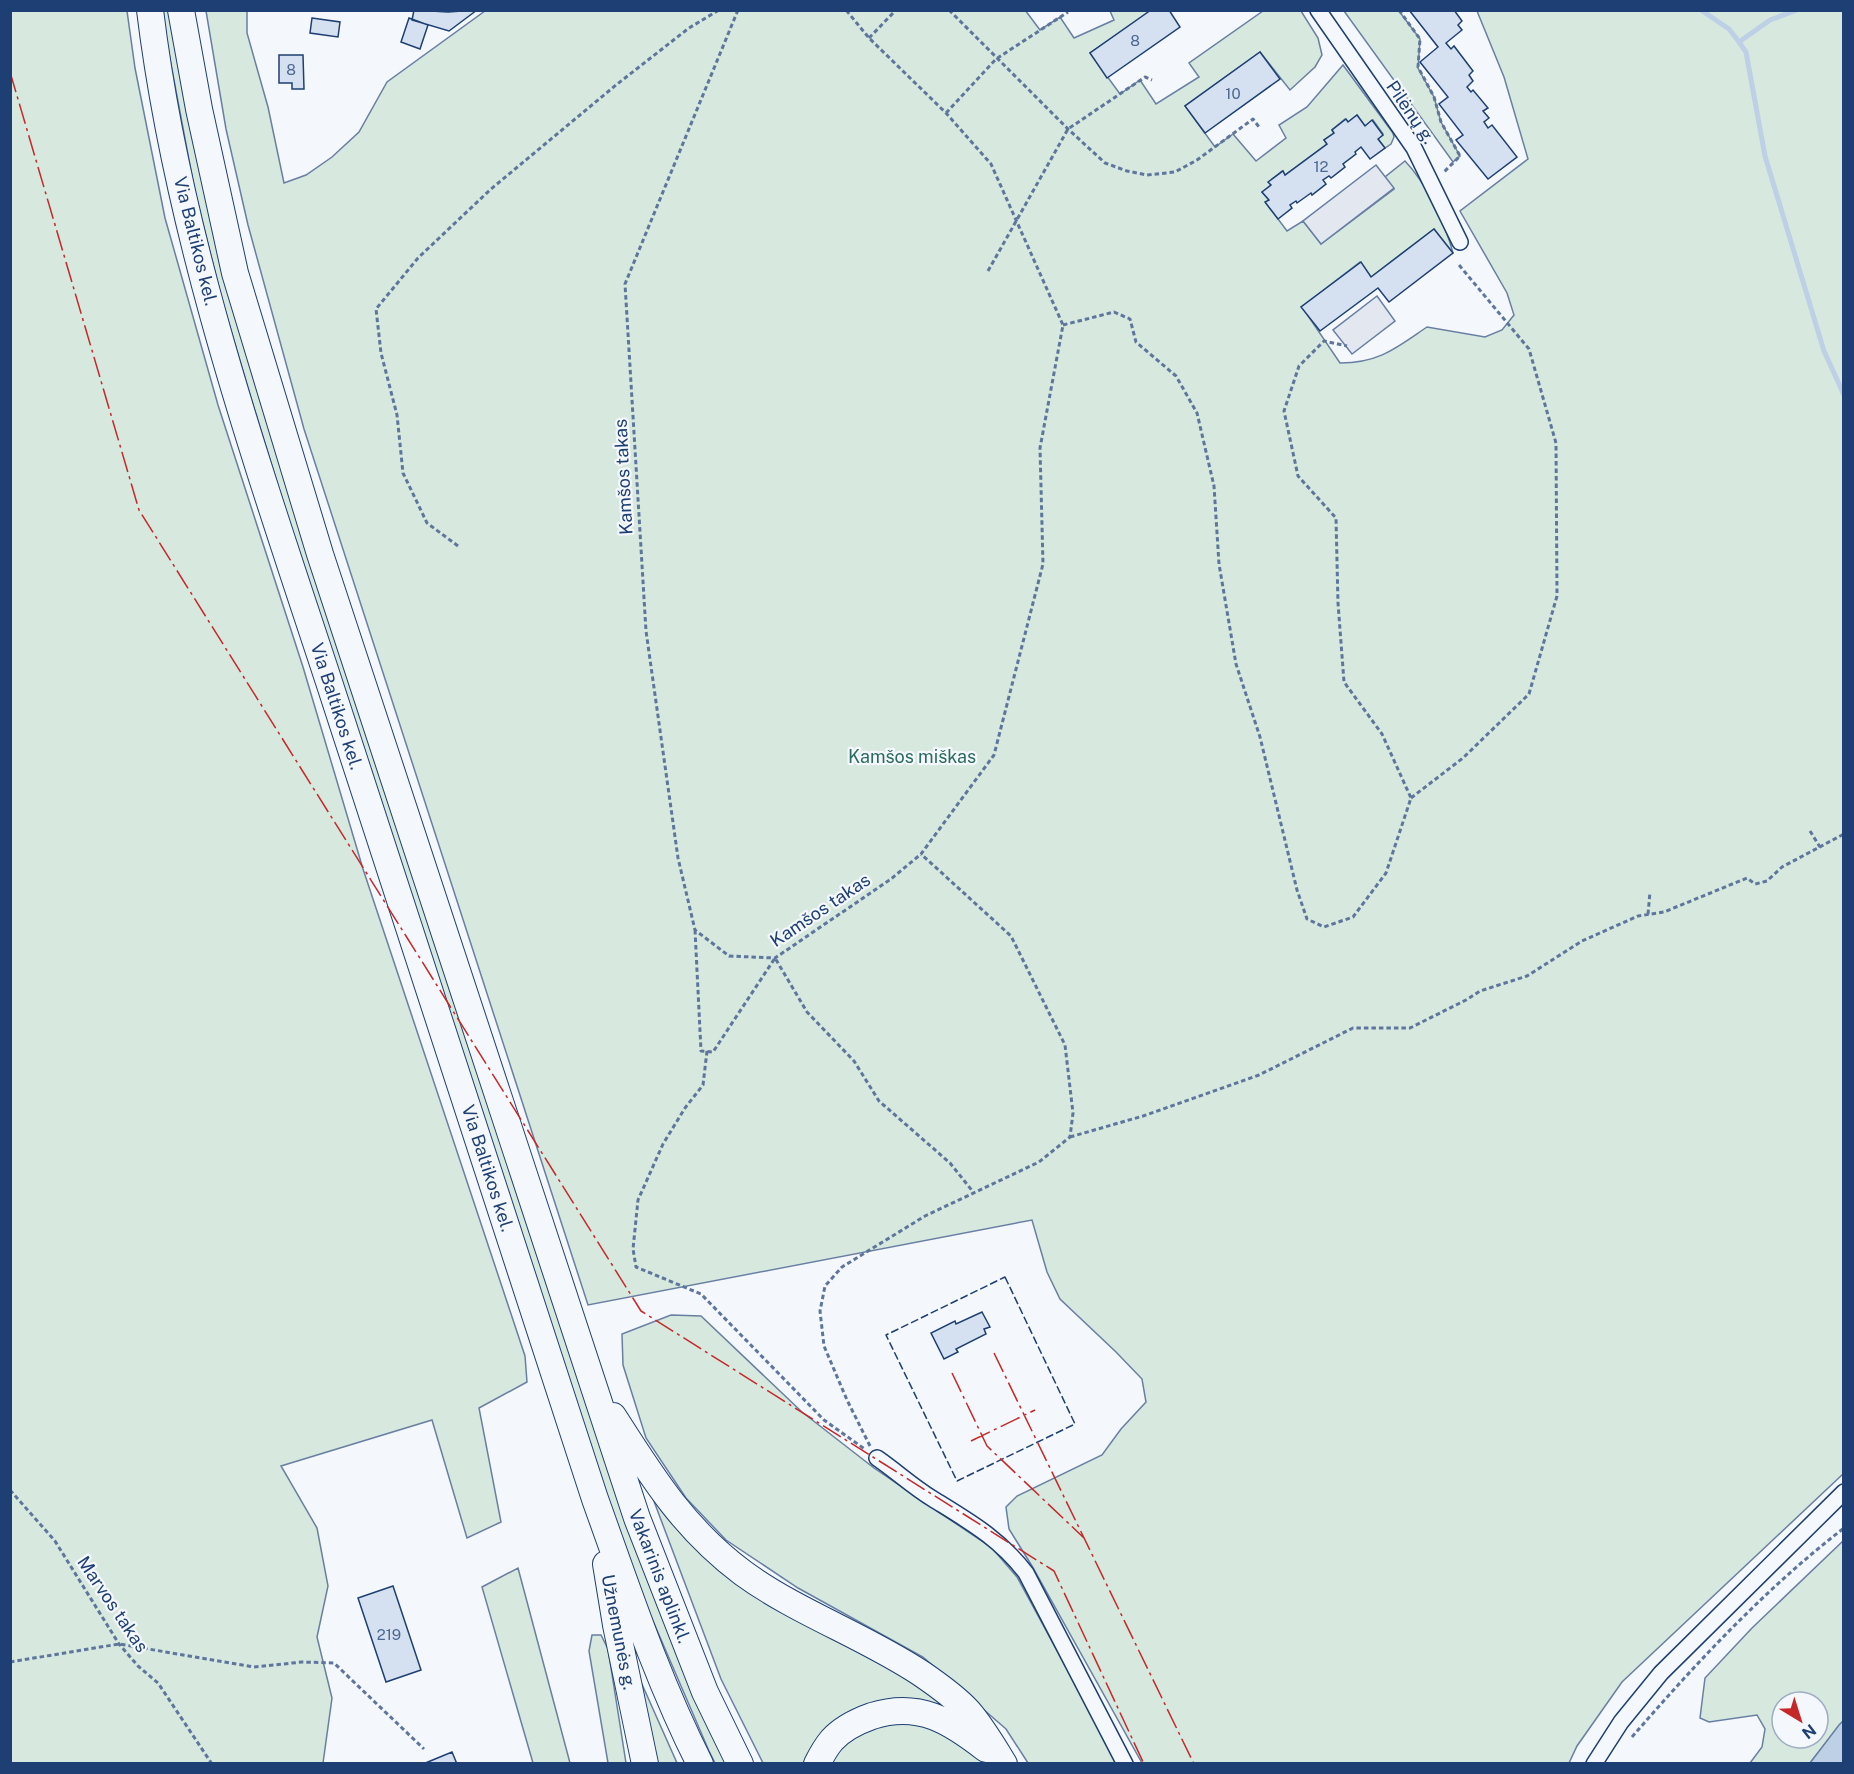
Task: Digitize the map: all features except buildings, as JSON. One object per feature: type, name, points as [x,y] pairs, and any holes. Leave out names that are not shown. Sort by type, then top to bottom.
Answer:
[{"type":"highway","name":"Via Baltikos kel.","points":[[150,10],[172,140],[197,252],[249,436],[561,1392]]},
{"type":"highway","name":"Via Baltikos kel.","points":[[181,10],[199,109],[235,273],[282,433],[592,1384]]},
{"type":"highway","name":"Vakarinis aplinkl.","points":[[592,1384],[637,1518],[680,1630],[705,1692],[740,1764]]},
{"type":"highway","points":[[592,1384],[655,1482],[692,1529],[708,1544],[744,1573],[772,1591],[904,1662],[938,1685],[967,1710],[1004,1764]]},
{"type":"highway","name":"Vakarinis aplinkl.","points":[[561,1392],[629,1595],[700,1764]]},
{"type":"highway","name":"Užnemunės g.","points":[[595,1499],[616,1625],[645,1764]]},
{"type":"highway","points":[[817,1764],[832,1740],[858,1720],[886,1712],[909,1710],[932,1715],[961,1729],[1004,1764]]},
{"type":"street","name":"Pilėnų g.","points":[[1318,10],[1414,148],[1460,242]]},
{"type":"street","points":[[877,1458],[931,1498],[976,1524],[1015,1558],[1026,1573],[1125,1764]]},
{"type":"street","points":[[1594,1764],[1621,1722],[1661,1673],[1844,1492]]},
{"type":"path","points":[[458,546],[427,523],[403,473],[397,415],[381,353],[376,309],[418,258],[491,189],[625,78],[689,28],[719,10]]},
{"type":"path","name":"Kamšos takas","points":[[738,10],[625,284],[646,631],[678,858],[695,930],[729,956],[775,958],[891,879],[921,854],[994,755],[1043,564],[1040,448],[1063,325]]},
{"type":"path","points":[[846,10],[869,38],[946,113],[991,164],[1063,325],[1114,312],[1130,319],[1136,342],[1176,376],[1197,413],[1214,486],[1219,564],[1236,664],[1260,737],[1307,920],[1324,927],[1353,917],[1386,873],[1411,798],[1463,758],[1529,694],[1557,596],[1556,443],[1529,349],[1459,265]]},
{"type":"path","points":[[869,38],[896,10]]},
{"type":"path","points":[[950,10],[996,59],[1068,129],[1105,162],[1127,171],[1147,175],[1176,172],[1197,160],[1253,119],[1259,127]]},
{"type":"path","points":[[1400,10],[1420,39],[1418,68],[1434,97],[1441,122],[1460,156],[1431,184]]},
{"type":"path","points":[[946,113],[996,59],[1068,12]]},
{"type":"path","points":[[988,271],[1068,129],[1145,77],[1152,80]]},
{"type":"path","points":[[1347,346],[1324,341],[1299,366],[1284,411],[1298,476],[1336,518],[1338,603],[1344,682],[1382,734],[1411,798]]},
{"type":"path","points":[[1810,831],[1820,847]]},
{"type":"path","points":[[877,1458],[847,1400],[824,1346],[820,1311],[825,1286],[842,1267],[925,1216],[1039,1162],[1070,1137],[1143,1116],[1259,1075],[1353,1028],[1410,1028],[1480,991],[1527,976],[1582,941],[1638,916],[1664,912],[1747,878],[1755,884],[1767,881],[1782,867],[1844,834]]},
{"type":"path","points":[[921,854],[1011,936],[1065,1045],[1073,1113],[1070,1137]]},
{"type":"path","points":[[1648,914],[1650,892]]},
{"type":"path","points":[[695,930],[701,1051],[713,1052],[775,958],[807,1012],[854,1061],[879,1101],[950,1163],[974,1194]]},
{"type":"path","points":[[707,1052],[703,1085],[685,1108],[663,1144],[638,1200],[633,1249],[636,1267],[701,1294],[824,1420],[877,1458]]},
{"type":"path","name":"Marvos takas","points":[[10,1490],[56,1541],[119,1644],[138,1666],[158,1683],[212,1764]]},
{"type":"path","points":[[1629,1741],[1685,1676],[1734,1627],[1799,1563],[1844,1528]]},
{"type":"path","points":[[10,1662],[119,1644],[254,1667],[302,1662],[334,1663],[424,1749]]},
{"type":"green space","points":[[11,10],[127,11],[135,68],[165,218],[218,405],[303,667],[363,869],[525,1356],[527,1382],[479,1408],[501,1522],[467,1538],[432,1420],[281,1466],[317,1528],[328,1586],[317,1637],[332,1698],[323,1763],[11,1763]]},
{"type":"green space","name":"Kamšos miškas","points":[[1025,10],[1040,30],[1060,17],[1074,38],[1114,20],[1110,11],[1151,11],[1090,53],[1120,94],[1140,80],[1156,104],[1199,77],[1189,63],[1263,11],[1301,11],[1318,38],[1322,55],[1315,67],[1290,90],[1260,52],[1185,106],[1215,147],[1233,134],[1256,161],[1286,138],[1279,125],[1307,107],[1343,65],[1393,133],[1391,144],[1385,148],[1378,139],[1383,134],[1373,120],[1365,126],[1357,115],[1348,122],[1345,119],[1332,130],[1334,133],[1324,140],[1327,144],[1285,175],[1282,171],[1269,182],[1271,185],[1262,192],[1269,200],[1266,203],[1287,231],[1303,221],[1321,244],[1394,189],[1385,177],[1405,161],[1428,192],[1440,217],[1453,253],[1434,229],[1371,277],[1360,262],[1302,307],[1340,363],[1366,360],[1386,353],[1427,327],[1485,337],[1502,330],[1514,315],[1507,293],[1460,211],[1528,159],[1504,77],[1477,11],[1843,11],[1843,1474],[1622,1682],[1577,1746],[1569,1763],[1142,1763],[1009,1529],[1006,1507],[1017,1496],[1102,1455],[1121,1429],[1146,1402],[1142,1379],[1060,1299],[1047,1272],[1032,1220],[588,1305],[304,429],[248,225],[226,129],[206,11],[247,11],[247,33],[268,107],[284,183],[306,175],[332,157],[359,132],[387,82],[485,11]]},
{"type":"green space","points":[[161,11],[171,11],[205,189],[729,1763],[715,1763],[709,1751],[644,1600],[612,1513],[297,547],[222,300],[195,192]]},
{"type":"green space","points":[[1344,11],[1399,11],[1420,39],[1418,68],[1434,97],[1441,122],[1460,156],[1453,162]]},
{"type":"green space","points":[[671,1315],[701,1316],[802,1412],[874,1468],[992,1548],[1017,1577],[1118,1763],[1028,1763],[1006,1729],[923,1657],[798,1588],[726,1540],[686,1498],[646,1438],[623,1365],[622,1334]]},
{"type":"green space","points":[[652,1496],[699,1552],[735,1579],[853,1644],[943,1700],[941,1708],[918,1699],[900,1700],[805,1763],[763,1763],[721,1679]]},
{"type":"green space","points":[[1843,1541],[1843,1721],[1830,1738],[1830,1690],[1770,1690],[1770,1750],[1820,1750],[1810,1763],[1750,1763],[1762,1747],[1765,1729],[1757,1715],[1709,1722],[1700,1718],[1705,1678],[1752,1628]]},
{"type":"green space","points":[[518,1568],[570,1763],[533,1763],[482,1587]]},
{"type":"green space","points":[[592,1635],[601,1635],[608,1649],[626,1763],[608,1763],[589,1651]]},
{"type":"green space","points":[[637,1673],[677,1763],[653,1763]]},
{"type":"green space","points":[[918,1719],[967,1745],[984,1763],[829,1764],[836,1752],[865,1729]]},
{"type":"shaded area","points":[[1376,165],[1394,188],[1321,244],[1303,221]]},
{"type":"shaded area","points":[[1377,296],[1395,321],[1352,354],[1333,330]]},
{"type":"water","points":[[1843,1721],[1843,1763],[1810,1763],[1820,1750],[1830,1750],[1830,1737]]},
{"type":"waterway","points":[[1701,10],[1729,29],[1739,42]]},
{"type":"waterway","points":[[1797,10],[1770,20],[1739,42],[1746,52],[1765,156],[1824,351],[1844,395]]},
{"type":"fence","points":[[1005,1277],[1075,1424],[957,1481],[886,1335],[1005,1277]]},
{"type":"power","points":[[10,72],[139,510],[641,1311],[1054,1571],[1144,1764]]},
{"type":"power","points":[[994,1353],[1194,1764]]},
{"type":"power","points":[[952,1373],[987,1446],[1084,1538]]},
{"type":"power","points":[[971,1441],[1035,1410]]}]
